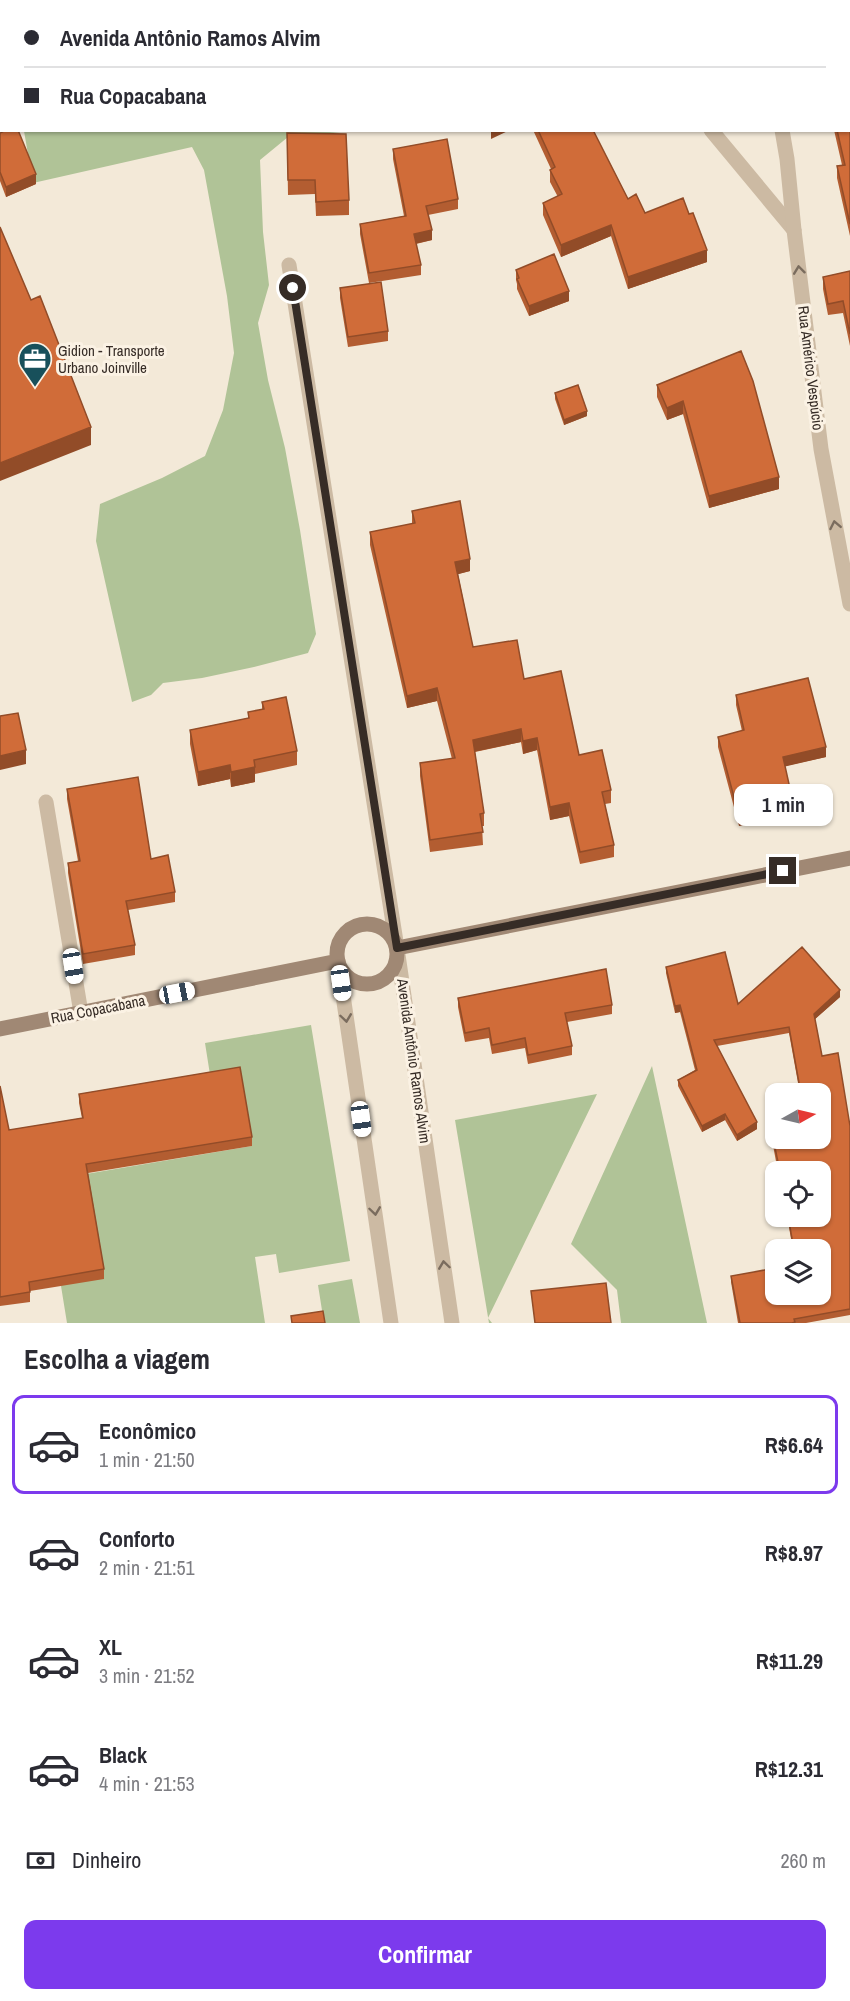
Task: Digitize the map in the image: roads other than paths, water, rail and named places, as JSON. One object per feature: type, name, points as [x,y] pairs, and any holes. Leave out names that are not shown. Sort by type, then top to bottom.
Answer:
[{"type":"main road","points":[[397,948],[850,858]]},
{"type":"main road","points":[[361,924],[380,926],[388,932],[397,948],[394,968],[378,982],[368,984],[349,978],[342,970],[338,960],[339,942],[352,927],[361,924]]},
{"type":"main road","name":"Rua Copacabana","points":[[0,1029],[338,960]]},
{"type":"street","points":[[713,132],[794,230]]},
{"type":"street","name":"Rua Américo Vespúcio","points":[[782,132],[788,159],[794,230],[821,449],[850,604]]},
{"type":"street","name":"Avenida Antônio Ramos Alvim","points":[[289,265],[397,948],[452,1323]]},
{"type":"street","points":[[46,802],[81,1013]]},
{"type":"street","points":[[338,960],[391,1323]]},
{"type":"place","name":"Gidion - Transporte Urbano Joinville","points":[[35,388]]}]
